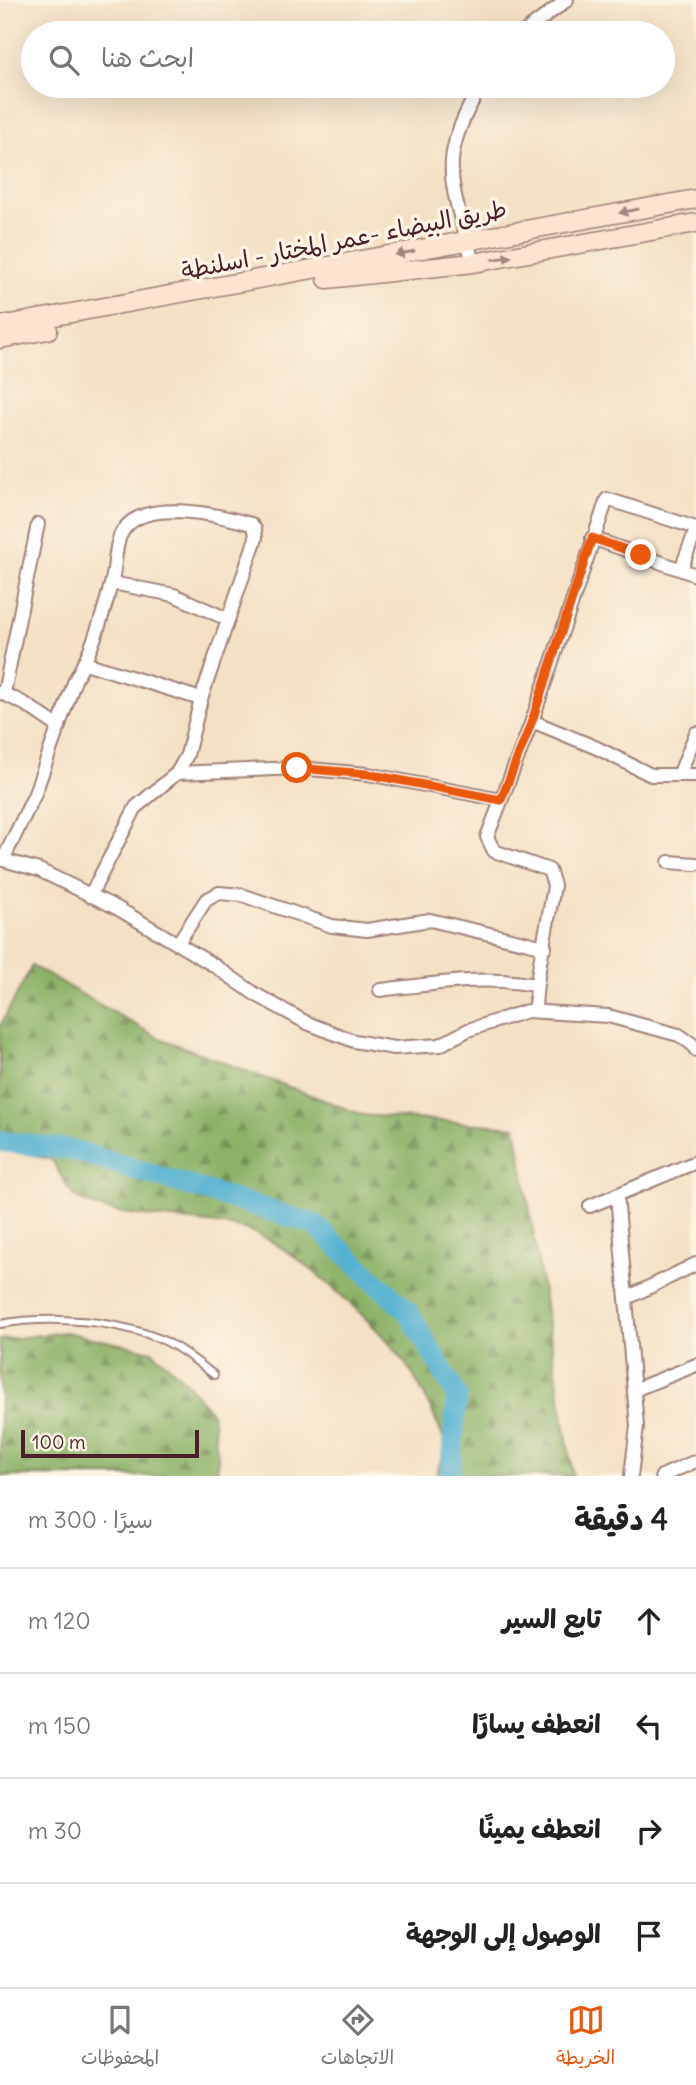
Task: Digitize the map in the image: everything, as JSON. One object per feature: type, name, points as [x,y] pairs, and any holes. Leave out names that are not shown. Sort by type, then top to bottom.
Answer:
[{"type":"main road","name":"طريق البيضاء -عمر المختار - اسلنطة","points":[[0,326],[696,199]]},
{"type":"main road","name":"طريق البيضاء -عمر المختار - اسلنطة","points":[[0,339],[329,278],[473,263],[696,223]]},
{"type":"street","points":[[539,21],[568,0]]},
{"type":"street","points":[[473,263],[452,191],[450,169],[456,136],[475,98]]},
{"type":"street","points":[[535,1012],[536,985],[545,947],[554,885],[552,876],[548,870],[494,850],[487,837],[532,721],[607,499],[696,529],[681,569]]},
{"type":"street","points":[[90,897],[136,807],[177,773],[187,755],[201,699],[256,538],[256,529],[251,524],[203,513],[167,510],[141,518],[126,528],[120,537],[112,583],[85,663],[75,680],[34,796],[2,859],[39,870],[90,897],[117,908],[178,943],[286,1012],[354,1041],[394,1048],[440,1045],[468,1030],[527,1011],[608,1016],[667,1031],[695,1044]]},
{"type":"street","points":[[38,524],[2,693],[59,727]]},
{"type":"street","points":[[592,538],[696,575]]},
{"type":"street","points":[[112,583],[174,595],[227,619]]},
{"type":"street","points":[[85,663],[201,699]]},
{"type":"street","points":[[532,721],[597,748],[651,775],[696,775]]},
{"type":"street","points":[[680,773],[696,733]]},
{"type":"street","points":[[177,773],[297,768],[368,774],[501,800]]},
{"type":"street","points":[[669,862],[696,864]]},
{"type":"street","points":[[178,943],[206,900],[219,893],[242,895],[332,926],[367,930],[430,920],[545,947]]},
{"type":"street","points":[[380,989],[477,979],[499,979],[536,985]]},
{"type":"street","points":[[590,1206],[696,1162]]},
{"type":"street","points":[[617,1195],[637,1426],[631,1476]]},
{"type":"street","points":[[627,1298],[696,1265]]},
{"type":"street","points":[[634,1390],[696,1365]]},
{"type":"street","points":[[662,1476],[696,1461]]},
{"type":"lane","points":[[0,1324],[52,1319],[108,1326],[163,1340],[189,1354],[214,1375]]},
{"type":"green space","points":[[32,966],[159,1038],[363,1115],[516,1127],[573,1476],[436,1476],[446,1444],[414,1376],[395,1350],[357,1310],[288,1252],[247,1230],[131,1214],[89,1204],[72,1193],[52,1160],[11,1149],[0,1149],[0,1026]]},
{"type":"green space","points":[[65,1332],[152,1351],[185,1381],[212,1414],[218,1458],[217,1476],[0,1476],[0,1340]]},
{"type":"waterway","points":[[0,1141],[72,1150],[314,1224],[408,1312],[457,1395],[450,1476]]},
{"type":"route","points":[[297,768],[368,774],[501,800],[532,721],[592,538],[641,555]]}]
